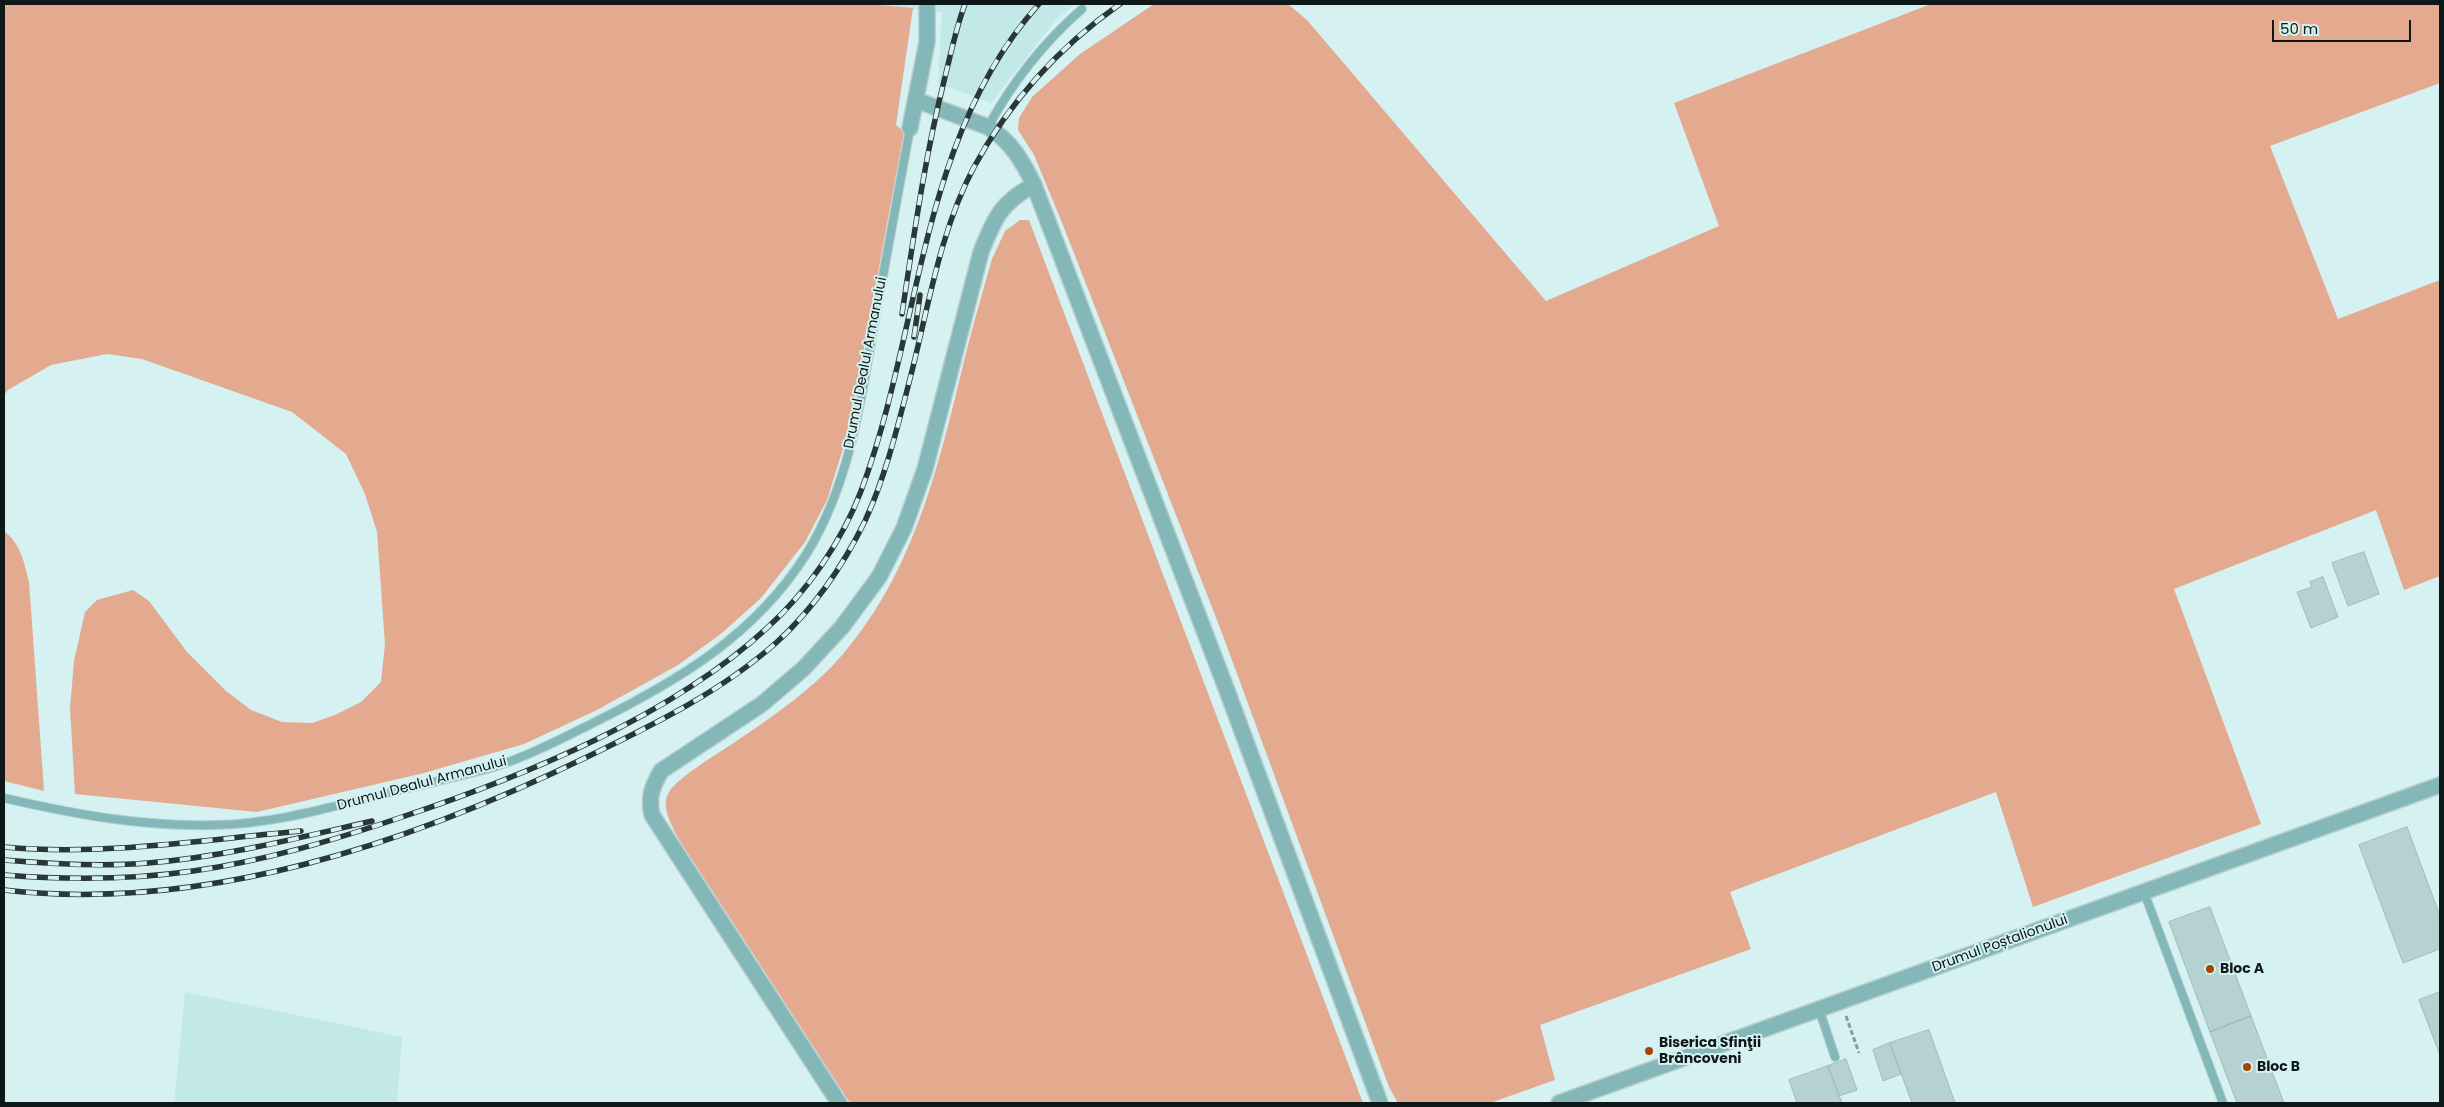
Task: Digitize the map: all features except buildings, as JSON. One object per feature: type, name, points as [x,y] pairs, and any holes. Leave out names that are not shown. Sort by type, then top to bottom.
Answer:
[{"type":"street","name":"Drumul Dealul Armanului","points":[[910,128],[927,42],[927,4]]},
{"type":"street","points":[[916,100],[988,127],[1003,137],[1013,148],[1034,185],[1223,679],[1380,1103]]},
{"type":"street","points":[[839,1103],[652,815],[649,802],[652,786],[661,771],[762,704],[804,669],[842,627],[879,577],[904,528],[925,469],[981,252],[992,223],[1005,203],[1034,185]]},
{"type":"street","name":"Drumul Poștalionului","points":[[1559,1103],[2440,785]]},
{"type":"lane","points":[[988,127],[1008,92],[1031,60],[1059,29],[1082,9]]},
{"type":"lane","name":"Drumul Dealul Armanului","points":[[4,798],[58,810],[149,823],[217,825],[283,820],[495,766],[526,754],[626,707],[679,678],[714,654],[774,598],[807,552],[826,516],[837,487],[851,444],[862,398],[910,128]]},
{"type":"lane","points":[[2144,892],[2223,1103]]},
{"type":"lane","points":[[1818,1009],[1835,1057]]},
{"type":"path","points":[[1841,1001],[1859,1053]]},
{"type":"shaded area","points":[[4,4],[868,4],[913,8],[896,125],[904,132],[849,429],[827,500],[805,542],[761,598],[722,633],[678,665],[597,710],[524,744],[424,773],[257,812],[75,794],[70,708],[74,661],[85,612],[97,600],[133,590],[149,601],[187,652],[226,691],[251,710],[282,722],[312,723],[335,715],[361,702],[381,682],[385,644],[377,532],[365,494],[346,454],[292,412],[142,359],[107,354],[51,365],[8,390],[4,395]]},
{"type":"shaded area","points":[[868,4],[1075,4],[1055,21],[991,103],[938,83],[942,12]]},
{"type":"shaded area","points":[[1154,4],[1288,4],[1307,20],[1546,301],[1719,226],[1674,103],[1931,4],[2440,4],[2440,83],[2270,146],[2338,319],[2440,280],[2440,576],[2404,590],[2376,510],[2174,589],[2261,824],[2033,907],[1996,792],[1730,892],[1751,949],[1540,1025],[1555,1080],[1490,1103],[1398,1103],[1389,1087],[1222,633],[1063,225],[1034,155],[1018,130],[1019,118],[1032,97],[1080,54]]},
{"type":"shaded area","points":[[1020,220],[1029,220],[1363,1103],[850,1103],[678,838],[670,822],[666,804],[669,792],[674,786],[701,764],[780,711],[820,678],[843,654],[868,621],[889,586],[907,550],[935,473],[992,259],[1005,231]]},
{"type":"shaded area","points":[[4,531],[18,548],[29,582],[44,791],[4,781]]},
{"type":"shaded area","points":[[185,992],[402,1037],[397,1103],[174,1103]]},
{"type":"railway","points":[[902,314],[932,136],[954,40],[965,4]]},
{"type":"railway","points":[[4,875],[98,878],[169,874],[246,862],[323,842],[446,802],[544,763],[593,741],[641,716],[729,660],[767,628],[796,598],[822,565],[853,510],[881,429],[898,366],[928,237],[946,175],[969,114],[999,57],[1039,4]]},
{"type":"railway","points":[[4,890],[80,894],[155,891],[230,881],[305,864],[378,843],[450,817],[521,788],[589,756],[687,705],[756,660],[791,629],[827,586],[847,554],[873,503],[892,447],[944,241],[974,167],[1003,120],[1038,77],[1077,38],[1120,4]]},
{"type":"railway","points":[[914,337],[920,295]]},
{"type":"railway","points":[[4,860],[94,865],[176,860],[261,846],[372,821]]},
{"type":"railway","points":[[4,847],[79,850],[152,846],[301,831]]},
{"type":"place","name":"Bloc A","points":[[2210,969]]},
{"type":"place","name":"Biserica Sfinţii Brâncoveni","points":[[1649,1051]]},
{"type":"place","name":"Bloc B","points":[[2247,1067]]}]
